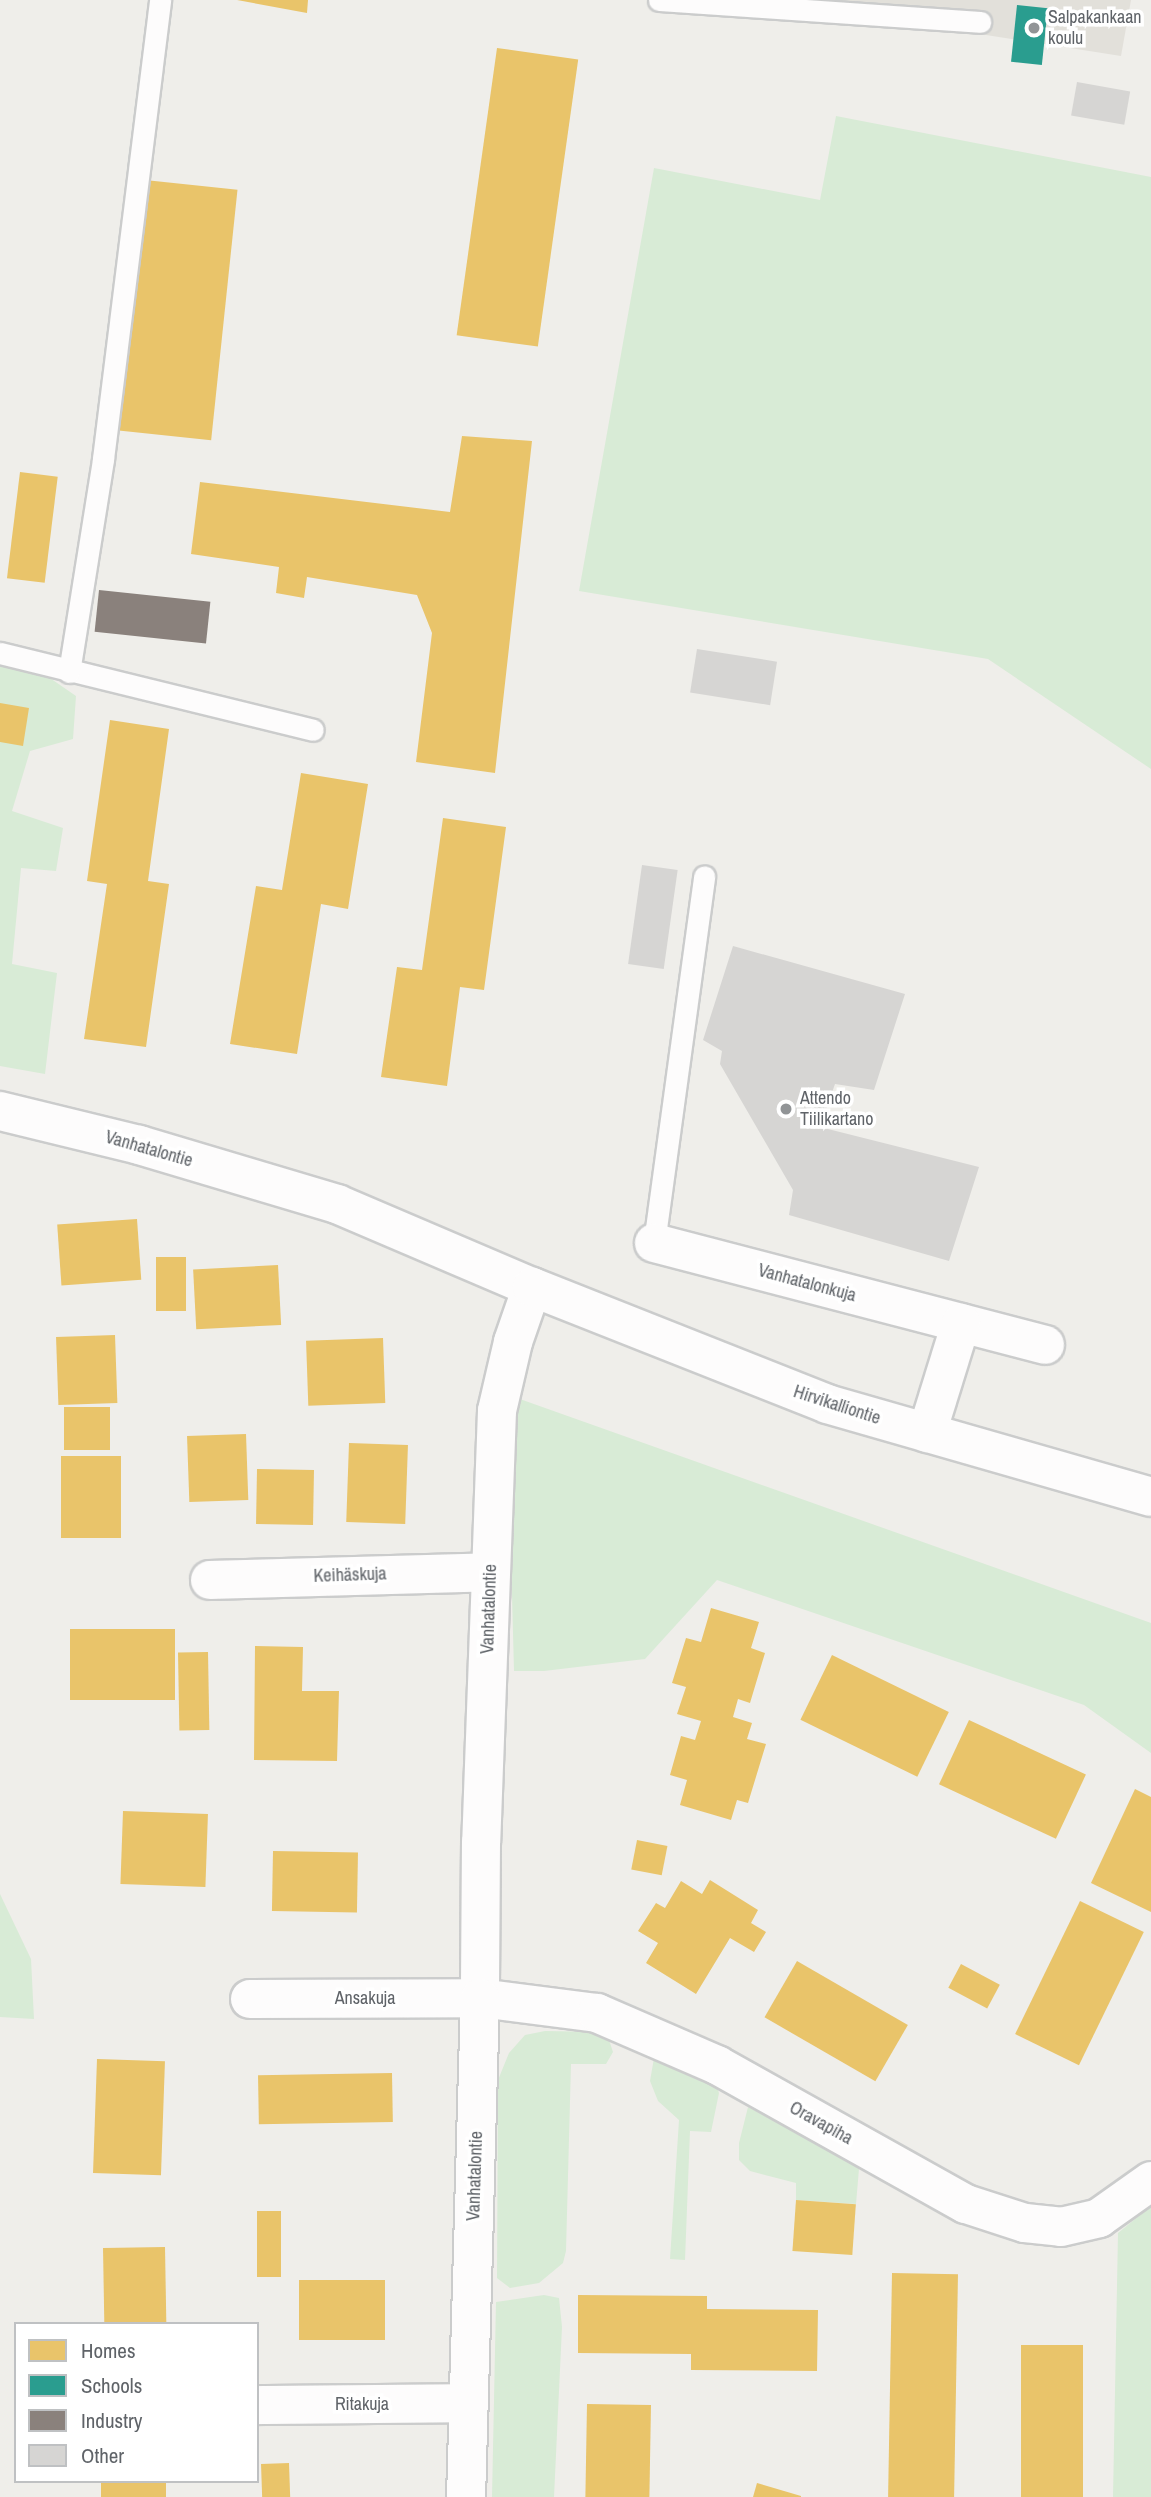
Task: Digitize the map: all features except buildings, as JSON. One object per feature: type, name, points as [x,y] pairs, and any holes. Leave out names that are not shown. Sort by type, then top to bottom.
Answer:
[{"type":"street","name":"Vanhatalontie","points":[[0,1111],[139,1145],[337,1204],[532,1287],[513,1342],[496,1411],[481,1842],[480,1998],[466,2497]]},
{"type":"street","name":"Vanhatalonkuja","points":[[654,1243],[1045,1345]]},
{"type":"street","name":"Hirvikalliontie","points":[[532,1287],[827,1404],[1151,1497]]},
{"type":"street","points":[[927,1433],[961,1323]]},
{"type":"street","name":"Keihäskuja","points":[[210,1580],[490,1572]]},
{"type":"street","name":"Ansakuja","points":[[250,1999],[480,1998]]},
{"type":"street","name":"Oravapiha","points":[[480,1998],[597,2013],[716,2065],[966,2204],[1025,2223],[1061,2227],[1099,2218],[1151,2181]]},
{"type":"street","name":"Ritakuja","points":[[259,2404],[468,2403]]},
{"type":"lane","points":[[69,672],[103,459],[160,0]]},
{"type":"lane","points":[[659,0],[980,22]]},
{"type":"lane","points":[[0,653],[313,730]]},
{"type":"lane","points":[[654,1243],[704,876]]},
{"type":"shaded area","name":"Salpakankaan koulu","points":[[762,0],[1131,0],[1121,56]]},
{"type":"green space","points":[[836,116],[1151,177],[1151,769],[988,659],[579,591],[654,168],[820,200]]},
{"type":"green space","points":[[0,666],[47,676],[76,696],[73,739],[30,751],[12,811],[63,828],[56,871],[21,868],[12,964],[57,973],[45,1074],[0,1066]]},
{"type":"green space","points":[[517,1398],[1151,1623],[1151,1753],[1084,1705],[717,1580],[645,1659],[544,1671],[514,1671],[511,1558]]},
{"type":"green space","points":[[0,1894],[31,1959],[34,2019],[0,2017]]},
{"type":"green space","points":[[545,2031],[601,2032],[609,2040],[613,2052],[606,2064],[571,2064],[566,2251],[563,2263],[539,2283],[510,2288],[497,2278],[498,2080],[509,2053],[525,2035]]},
{"type":"green space","points":[[654,2058],[716,2084],[719,2093],[711,2132],[690,2131],[685,2260],[670,2259],[679,2120],[658,2101],[650,2081]]},
{"type":"green space","points":[[748,2107],[853,2163],[859,2169],[856,2204],[796,2200],[796,2183],[750,2171],[739,2160],[739,2143]]},
{"type":"green space","points":[[1151,2206],[1151,2497],[1113,2497],[1118,2233]]},
{"type":"green space","points":[[544,2295],[559,2298],[562,2327],[554,2497],[492,2497],[496,2302]]},
{"type":"place","name":"Salpakankaan koulu","points":[[1034,28]]},
{"type":"place","name":"Attendo Tiilikartano","points":[[786,1109]]}]
